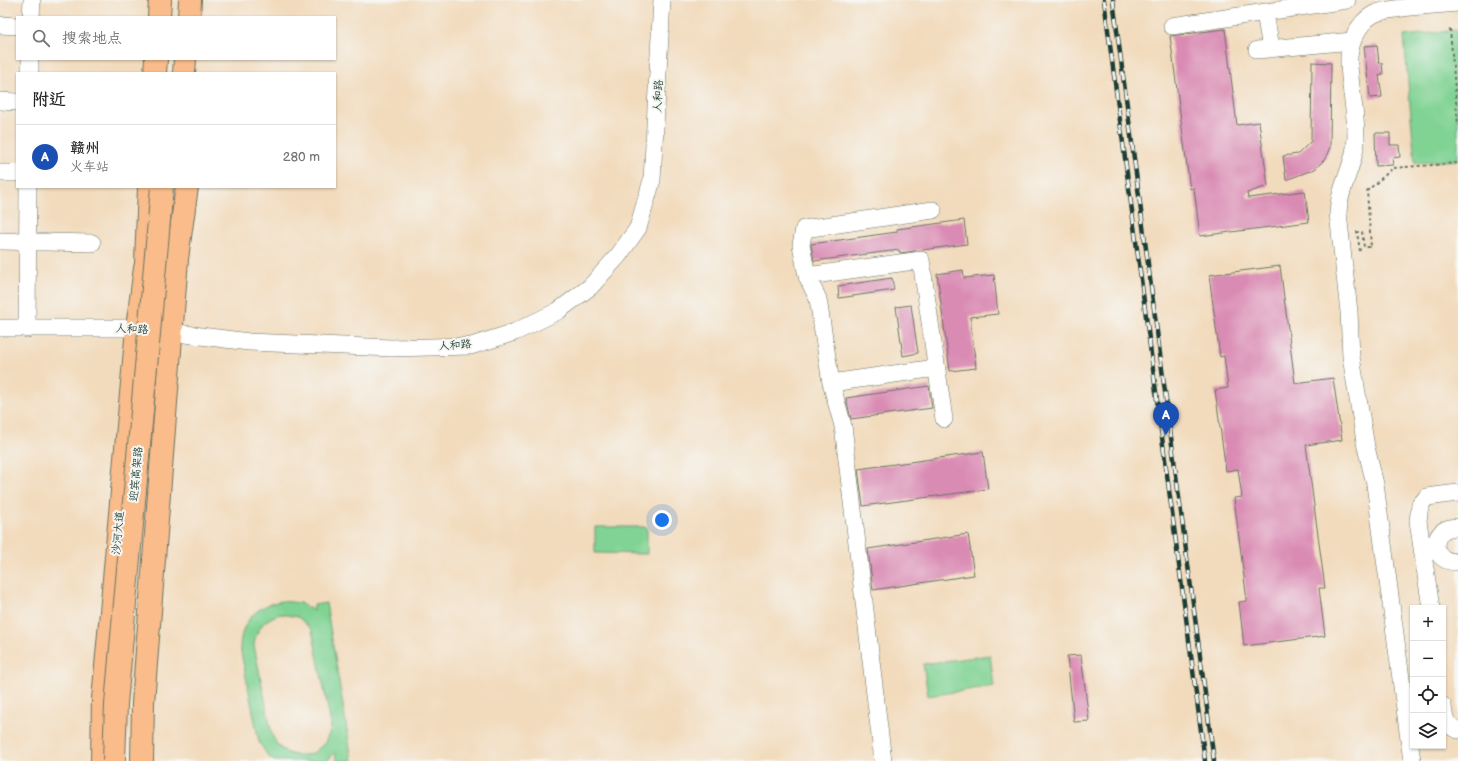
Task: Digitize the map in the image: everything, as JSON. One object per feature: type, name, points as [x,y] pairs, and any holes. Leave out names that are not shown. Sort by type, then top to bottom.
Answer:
[{"type":"main road","points":[[159,16],[160,0]]},
{"type":"main road","points":[[164,16],[165,0]]},
{"type":"main road","points":[[173,16],[174,0]]},
{"type":"main road","points":[[189,16],[190,0]]},
{"type":"main road","points":[[198,16],[199,0]]},
{"type":"main road","points":[[203,16],[205,0]]},
{"type":"main road","points":[[155,72],[156,60]]},
{"type":"main road","points":[[161,72],[162,60]]},
{"type":"main road","points":[[170,60],[170,72]]},
{"type":"main road","points":[[184,72],[185,60]]},
{"type":"main road","points":[[192,72],[194,60]]},
{"type":"main road","points":[[199,72],[200,60]]},
{"type":"main road","points":[[146,262],[148,188]]},
{"type":"main road","name":"沙河大道","points":[[102,761],[103,699],[137,328],[154,188]]},
{"type":"main road","name":"迎宾高架路","points":[[114,761],[116,704],[162,188]]},
{"type":"main road","name":"迎宾高架路","points":[[128,761],[130,694],[173,188]]},
{"type":"main road","points":[[142,761],[143,704],[182,188]]},
{"type":"main road","points":[[176,265],[187,188]]},
{"type":"street","points":[[31,16],[32,0]]},
{"type":"street","name":"人和路","points":[[0,328],[137,328],[249,342],[383,348],[471,346],[515,332],[558,311],[590,287],[618,256],[638,228],[652,180],[662,0]]},
{"type":"street","points":[[1172,26],[1347,0]]},
{"type":"street","points":[[1412,761],[1375,484],[1366,447],[1351,357],[1350,312],[1338,213],[1338,200],[1351,166],[1356,146],[1349,63],[1349,52],[1352,41],[1367,18],[1379,6],[1458,3]]},
{"type":"street","points":[[1265,13],[1264,49],[1352,41]]},
{"type":"street","points":[[0,25],[16,26]]},
{"type":"street","points":[[30,60],[30,72]]},
{"type":"street","points":[[0,101],[16,102]]},
{"type":"street","points":[[0,173],[16,174]]},
{"type":"street","points":[[27,329],[28,188]]},
{"type":"street","points":[[883,761],[842,426],[831,383],[818,299],[807,276],[801,246],[804,229],[933,210]]},
{"type":"street","points":[[0,241],[92,243]]},
{"type":"street","points":[[807,276],[922,260],[944,419]]},
{"type":"street","points":[[831,383],[936,368]]},
{"type":"street","points":[[1431,605],[1418,522],[1419,510],[1427,497],[1458,493]]},
{"type":"street","points":[[1458,527],[1443,530],[1437,538],[1436,547],[1440,556],[1444,560],[1458,562]]},
{"type":"street","points":[[1445,713],[1447,723],[1452,728],[1458,730]]},
{"type":"path","points":[[1450,29],[1458,125]]},
{"type":"path","points":[[1360,251],[1357,232],[1362,232],[1364,248],[1371,247],[1367,191],[1393,168],[1458,163]]},
{"type":"green space","points":[[1458,30],[1458,160],[1415,163],[1404,36]]},
{"type":"green space","points":[[595,527],[647,527],[647,554],[595,553]]},
{"type":"green space","points":[[282,601],[300,603],[314,611],[314,605],[326,603],[352,760],[337,761],[335,752],[327,761],[274,761],[268,756],[259,742],[240,647],[243,629],[247,622],[258,610],[273,603]],"holes":[[[280,614],[298,617],[312,630],[331,724],[330,732],[324,744],[313,753],[306,755],[294,755],[288,753],[278,746],[272,735],[254,645],[259,629],[269,619]]]},
{"type":"green space","points":[[990,655],[994,686],[928,696],[923,664]]},
{"type":"building","points":[[1225,29],[1237,125],[1259,122],[1268,186],[1247,193],[1248,198],[1305,191],[1309,222],[1200,236],[1194,188],[1190,189],[1170,36]]},
{"type":"building","points":[[1377,45],[1379,63],[1382,63],[1383,74],[1379,75],[1382,97],[1370,98],[1364,46]]},
{"type":"building","points":[[1312,62],[1331,63],[1330,147],[1325,159],[1315,169],[1286,180],[1283,156],[1298,154],[1311,141]]},
{"type":"building","points":[[1375,133],[1390,133],[1390,145],[1399,145],[1400,157],[1392,158],[1393,165],[1376,166]]},
{"type":"building","points":[[964,220],[967,244],[900,253],[899,250],[814,261],[811,244],[897,232],[897,229]]},
{"type":"building","points":[[1280,266],[1295,383],[1333,378],[1342,440],[1306,445],[1325,588],[1319,588],[1325,636],[1244,646],[1239,602],[1247,601],[1234,498],[1242,497],[1238,469],[1226,471],[1215,390],[1228,388],[1224,356],[1220,357],[1209,275]]},
{"type":"building","points":[[963,270],[964,278],[994,275],[998,314],[970,317],[976,368],[950,371],[937,274]]},
{"type":"building","points":[[892,278],[894,290],[839,298],[838,286]]},
{"type":"building","points":[[911,305],[918,353],[903,356],[896,307]]},
{"type":"building","points":[[929,386],[932,408],[851,419],[846,398]]},
{"type":"building","points":[[983,452],[988,489],[863,506],[858,469]]},
{"type":"building","points":[[968,534],[974,575],[873,590],[868,549]]},
{"type":"building","points":[[1081,655],[1089,721],[1074,722],[1067,656]]},
{"type":"railway","points":[[1104,0],[1205,761]]},
{"type":"railway","points":[[1113,0],[1214,761]]},
{"type":"place","name":"赣州","points":[[1166,435]]}]
